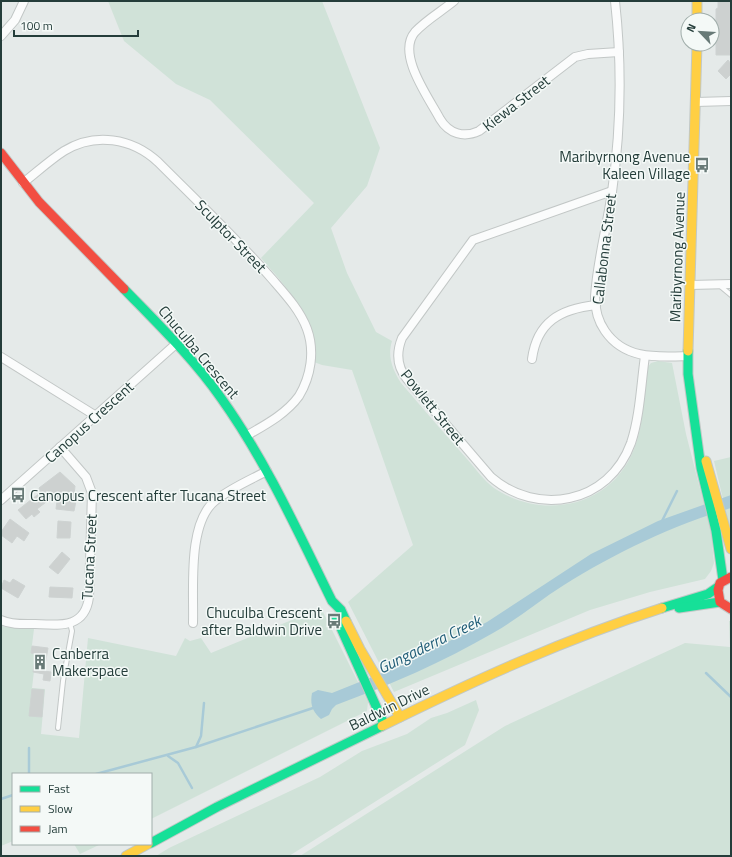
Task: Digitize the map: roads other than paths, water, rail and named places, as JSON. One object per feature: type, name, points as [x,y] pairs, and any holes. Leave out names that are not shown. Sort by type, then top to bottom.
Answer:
[{"type":"street","points":[[1,36],[15,20],[24,1]]},
{"type":"street","name":"Kiewa Street","points":[[454,1],[416,31],[410,40],[408,49],[411,64],[440,119],[445,127],[457,134],[466,135],[479,131],[575,57],[588,54],[619,52]]},
{"type":"street","name":"Callabonna Street","points":[[615,1],[619,52],[618,122],[612,191],[596,290],[598,319],[609,336],[625,350],[645,356],[688,356]]},
{"type":"street","points":[[697,1],[697,12]]},
{"type":"street","name":"Maribyrnong Avenue","points":[[697,52],[688,356],[692,408],[699,446],[708,465],[709,485],[720,530],[724,581],[717,597],[720,602]]},
{"type":"street","points":[[696,102],[731,101]]},
{"type":"street","name":"Sculptor Street","points":[[23,183],[64,151],[79,144],[104,140],[129,144],[144,151],[158,162],[262,268],[295,307],[304,322],[310,342],[311,363],[305,384],[294,402],[282,414],[246,436]]},
{"type":"street","name":"Chuculba Crescent","points":[[1,153],[23,183],[55,220],[177,343],[212,385],[267,471],[332,601],[334,613],[363,674],[384,724]]},
{"type":"street","name":"Powlett Street","points":[[612,191],[473,240],[402,338],[398,354],[399,365],[407,380],[494,480],[505,488],[521,495],[538,500],[556,500],[582,494],[598,486],[612,474],[623,460],[633,435],[645,356]]},
{"type":"street","points":[[690,285],[731,284]]},
{"type":"street","points":[[532,359],[537,338],[550,321],[569,310],[596,305]]},
{"type":"street","name":"Canopus Crescent","points":[[1,500],[177,343]]},
{"type":"street","points":[[1,357],[96,416]]},
{"type":"street","name":"Tucana Street","points":[[60,447],[86,477],[92,493],[88,602],[82,615],[70,623]]},
{"type":"street","points":[[193,623],[196,535],[200,520],[215,500],[267,471]]},
{"type":"street","name":"Maribyrnong Avenue","points":[[720,530],[731,549]]},
{"type":"street","name":"Baldwin Drive","points":[[152,842],[462,686],[534,654],[647,613],[708,594],[724,581]]},
{"type":"street","name":"Chuculba Crescent","points":[[332,601],[341,610],[372,670],[400,717]]},
{"type":"street","points":[[720,602],[731,609]]},
{"type":"street","name":"Baldwin Drive","points":[[647,613],[720,602]]},
{"type":"street","points":[[1,620],[13,623],[60,625],[70,623]]},
{"type":"street","name":"Baldwin Drive","points":[[126,856],[146,845]]},
{"type":"lane","points":[[718,284],[731,295]]},
{"type":"lane","points":[[58,728],[63,681],[72,632],[70,623]]},
{"type":"water","name":"Gungaderra Creek","points":[[731,495],[731,508],[666,531],[603,562],[564,585],[502,628],[455,654],[396,681],[336,705],[329,715],[321,719],[314,710],[311,701],[312,693],[318,690],[332,693],[402,665],[487,622],[591,554],[658,521]]},
{"type":"waterway","points":[[662,521],[677,491]]},
{"type":"waterway","points":[[706,673],[731,697]]},
{"type":"waterway","points":[[196,747],[201,736],[204,703]]},
{"type":"waterway","name":"Gungaderra Creek","points":[[100,773],[196,747],[316,707]]},
{"type":"waterway","points":[[29,748],[29,773]]},
{"type":"waterway","points":[[168,756],[178,763],[192,788]]},
{"type":"waterway","name":"Gungaderra Creek","points":[[1,799],[12,795]]},
{"type":"place","name":"Maribyrnong Avenue Kaleen Village","points":[[702,165]]},
{"type":"place","name":"Canopus Crescent after Tucana Street","points":[[18,495]]},
{"type":"place","name":"Chuculba Crescent after Baldwin Drive","points":[[334,621]]},
{"type":"place","name":"Canberra Makerspace","points":[[40,662]]}]
